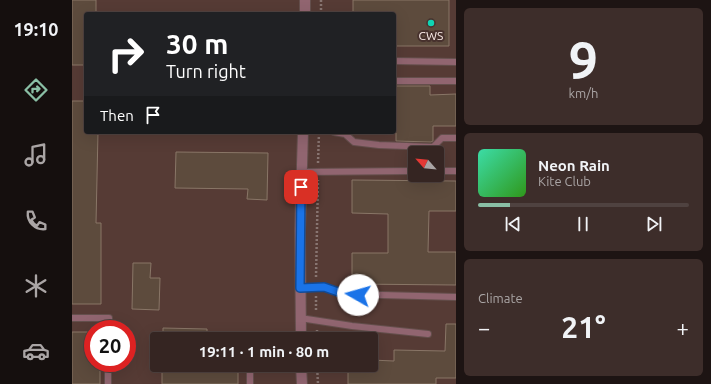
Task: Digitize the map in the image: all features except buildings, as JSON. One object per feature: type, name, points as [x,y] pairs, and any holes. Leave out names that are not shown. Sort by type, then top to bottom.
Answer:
[{"type":"street","points":[[305,0],[305,12]]},
{"type":"street","points":[[301,332],[303,134]]},
{"type":"street","points":[[301,372],[302,384]]},
{"type":"lane","points":[[396,61],[456,62]]},
{"type":"lane","points":[[396,81],[456,81]]},
{"type":"lane","points":[[344,134],[354,142],[379,145],[433,147],[442,138],[456,138]]},
{"type":"lane","points":[[444,171],[456,171]]},
{"type":"lane","points":[[302,172],[408,172]]},
{"type":"lane","points":[[300,288],[324,287],[344,294],[456,297]]},
{"type":"lane","points":[[72,318],[109,318],[109,320]]},
{"type":"lane","points":[[300,318],[352,326],[428,334]]},
{"type":"lane","points":[[108,372],[108,384]]},
{"type":"lane","points":[[250,372],[250,384]]},
{"type":"path","points":[[321,12],[322,0]]},
{"type":"path","points":[[317,332],[319,134]]},
{"type":"path","points":[[317,372],[318,384]]},
{"type":"shaded area","points":[[72,0],[456,0],[456,384],[72,384]]},
{"type":"place","name":"CWS","points":[[431,23]]},
{"type":"route","points":[[301,187],[300,288],[324,287],[344,294],[358,295]]}]
